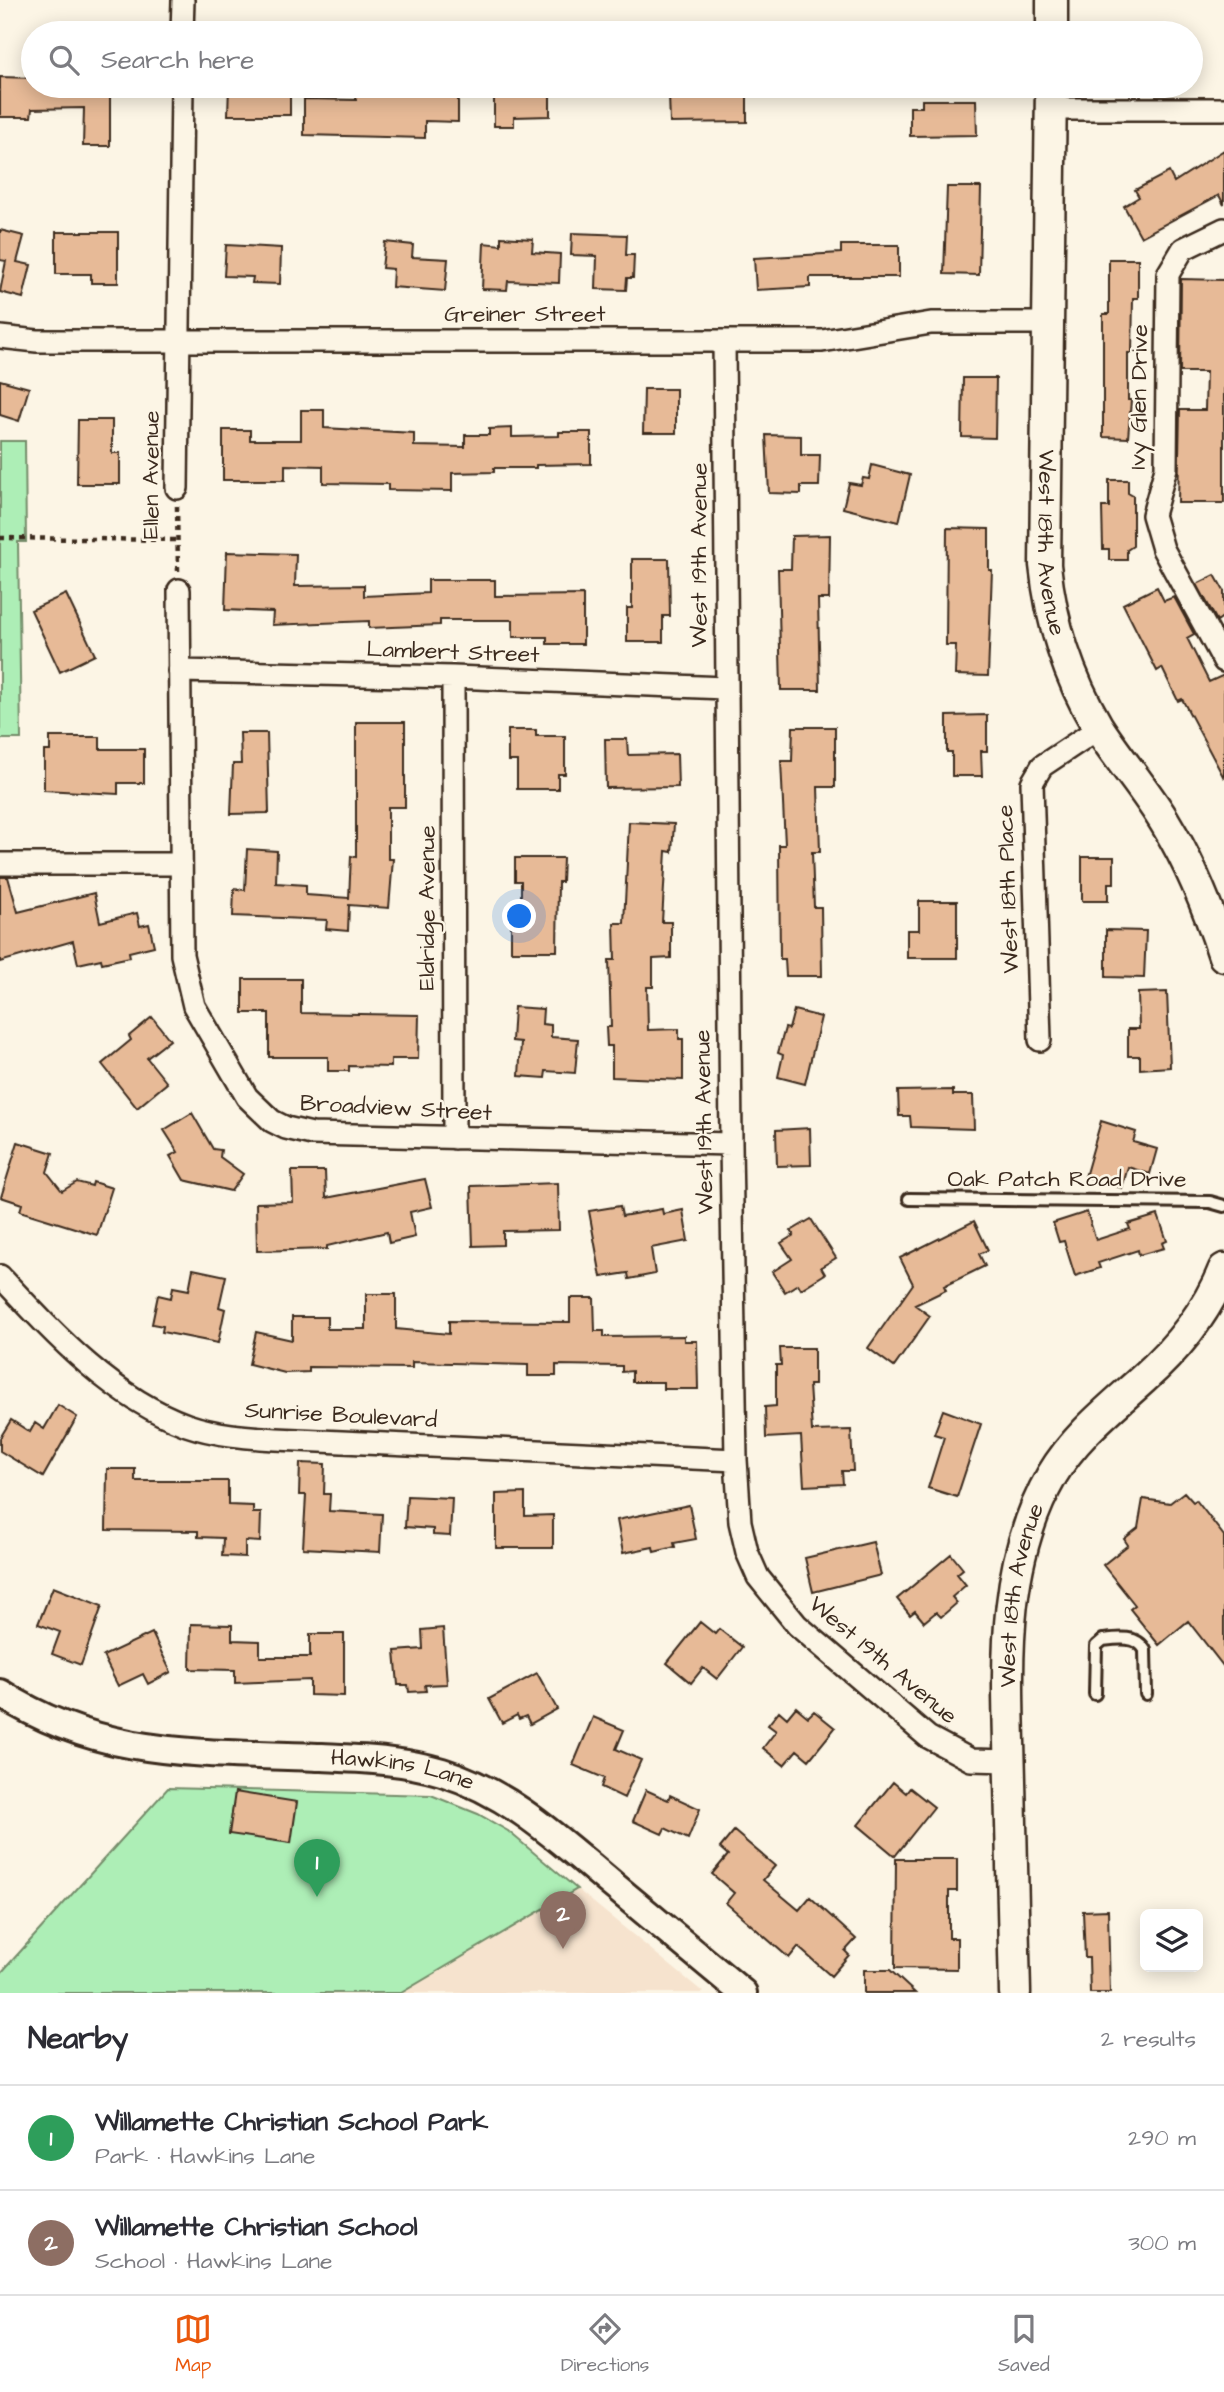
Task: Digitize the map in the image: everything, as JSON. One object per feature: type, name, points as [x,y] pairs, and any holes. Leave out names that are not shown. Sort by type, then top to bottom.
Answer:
[{"type":"main road","points":[[1052,0],[1052,21]]},
{"type":"main road","name":"West 18th Avenue","points":[[1051,98],[1045,565],[1049,603],[1059,646],[1099,728],[1165,822],[1184,855],[1224,956]]},
{"type":"main road","name":"West 18th Avenue","points":[[1015,1993],[1008,1641],[1018,1557],[1035,1510],[1053,1474],[1103,1414],[1175,1348],[1202,1312],[1224,1269]]},
{"type":"street","points":[[183,0],[183,21]]},
{"type":"street","name":"Ellen Avenue","points":[[177,488],[182,98]]},
{"type":"street","points":[[1065,98],[1224,109]]},
{"type":"street","name":"Ivy Glen Drive","points":[[1224,229],[1183,249],[1168,274],[1166,468],[1153,515],[1163,550],[1224,661]]},
{"type":"street","name":"Greiner Street","points":[[0,337],[37,341],[822,341],[949,322],[1048,323]]},
{"type":"street","name":"West 19th Avenue","points":[[724,341],[731,1144],[736,1460],[740,1522],[747,1552],[758,1577],[790,1618],[928,1737],[971,1760],[1010,1761]]},
{"type":"street","points":[[0,864],[180,864],[179,590]]},
{"type":"street","name":"Lambert Street","points":[[179,671],[453,677],[725,688]]},
{"type":"street","name":"Eldridge Avenue","points":[[453,677],[454,1138]]},
{"type":"street","name":"West 18th Place","points":[[1040,1040],[1032,783],[1042,766],[1099,728]]},
{"type":"street","name":"Broadview Street","points":[[180,864],[182,955],[191,998],[238,1083],[260,1111],[286,1128],[312,1134],[731,1144]]},
{"type":"street","name":"Sunrise Boulevard","points":[[0,1276],[76,1353],[117,1387],[153,1411],[216,1433],[276,1439],[736,1460]]},
{"type":"street","name":"Hawkins Lane","points":[[0,1693],[31,1713],[66,1728],[117,1744],[175,1751],[377,1760],[440,1772],[478,1784],[534,1818],[743,1993]]},
{"type":"lane","name":"Oak Patch Road Drive","points":[[909,1199],[1210,1202],[1224,1206]]},
{"type":"lane","points":[[1095,1694],[1096,1646],[1103,1640],[1130,1639],[1142,1644],[1145,1650],[1146,1694]]},
{"type":"path","name":"Ellen Avenue","points":[[177,488],[179,590]]},
{"type":"path","points":[[0,538],[178,540]]},
{"type":"shaded area","points":[[577,1889],[704,1993],[401,1993]]},
{"type":"green space","points":[[0,441],[25,441],[26,542],[18,542],[21,739],[0,739]]},
{"type":"green space","points":[[168,1788],[431,1795],[478,1814],[508,1831],[577,1889],[401,1993],[0,1993],[0,1974]]},
{"type":"building","points":[[0,77],[21,78],[21,98],[110,98],[110,146],[83,146],[84,108],[32,109],[31,117],[0,117]]},
{"type":"building","points":[[229,98],[290,98],[290,115],[228,115]]},
{"type":"building","points":[[458,98],[458,122],[425,121],[425,138],[304,135],[304,99]]},
{"type":"building","points":[[494,98],[550,98],[550,116],[514,117],[514,126],[494,126]]},
{"type":"building","points":[[669,98],[747,98],[747,122],[670,123]]},
{"type":"building","points":[[922,100],[976,100],[977,135],[910,136],[910,107],[922,107]]},
{"type":"building","points":[[1224,150],[1224,205],[1219,195],[1141,237],[1124,206],[1139,197],[1135,190],[1169,172],[1174,182]]},
{"type":"building","points":[[947,187],[981,187],[979,275],[944,274]]},
{"type":"building","points":[[0,230],[24,236],[17,262],[31,265],[23,298],[0,292],[6,261],[0,260]]},
{"type":"building","points":[[56,232],[118,232],[118,283],[91,283],[91,274],[56,274]]},
{"type":"building","points":[[572,233],[627,235],[626,255],[634,255],[633,278],[627,278],[626,290],[596,289],[597,256],[571,255]]},
{"type":"building","points":[[501,237],[533,239],[532,252],[560,254],[559,283],[508,281],[507,290],[482,289],[484,243],[501,245]]},
{"type":"building","points":[[385,242],[413,245],[412,257],[448,259],[445,291],[392,287],[393,269],[382,268]]},
{"type":"building","points":[[226,245],[281,248],[280,284],[252,283],[253,277],[224,276]]},
{"type":"building","points":[[841,245],[899,245],[899,277],[810,277],[810,287],[756,290],[754,258],[841,253]]},
{"type":"building","points":[[1109,259],[1138,259],[1138,298],[1133,298],[1132,353],[1128,353],[1128,400],[1131,400],[1128,438],[1103,437],[1103,314],[1109,314]]},
{"type":"building","points":[[1181,279],[1224,280],[1224,503],[1178,503],[1180,410],[1205,410],[1206,372],[1180,372]]},
{"type":"building","points":[[963,378],[996,378],[995,438],[962,437]]},
{"type":"building","points":[[0,380],[29,388],[19,421],[0,415]]},
{"type":"building","points":[[644,389],[676,389],[676,433],[643,433]]},
{"type":"building","points":[[301,410],[324,410],[324,428],[414,433],[414,446],[465,447],[465,435],[489,435],[489,429],[512,428],[512,437],[591,432],[591,464],[536,465],[536,468],[494,468],[494,472],[452,473],[452,491],[388,490],[388,484],[323,483],[323,466],[285,465],[285,480],[223,480],[223,430],[250,430],[250,440],[301,440]]},
{"type":"building","points":[[78,420],[112,420],[112,453],[120,453],[120,484],[77,484]]},
{"type":"building","points":[[766,435],[801,436],[801,455],[820,455],[819,486],[801,486],[801,494],[769,493]]},
{"type":"building","points":[[872,465],[910,475],[899,522],[843,508],[849,483],[861,485],[863,478],[869,479]]},
{"type":"building","points":[[1109,480],[1128,480],[1128,493],[1133,496],[1133,546],[1127,550],[1127,560],[1109,560],[1109,549],[1103,549],[1102,507],[1109,507]]},
{"type":"building","points":[[947,528],[989,529],[989,570],[992,570],[988,676],[955,675],[956,645],[946,645]]},
{"type":"building","points":[[830,535],[829,599],[818,599],[820,690],[781,690],[778,569],[791,569],[792,536]]},
{"type":"building","points":[[227,552],[296,554],[295,586],[364,585],[364,596],[428,593],[428,580],[495,580],[495,596],[583,595],[583,644],[547,644],[547,637],[513,637],[513,620],[440,620],[440,625],[369,628],[369,621],[272,625],[273,612],[225,610]]},
{"type":"building","points":[[632,559],[669,559],[670,616],[663,616],[663,642],[627,642],[627,608],[632,608]]},
{"type":"building","points":[[1215,575],[1224,591],[1224,616],[1217,621],[1197,584]]},
{"type":"building","points":[[1157,587],[1164,601],[1174,597],[1194,634],[1187,638],[1209,682],[1224,675],[1224,778],[1182,699],[1178,701],[1162,668],[1157,671],[1123,604]]},
{"type":"building","points":[[66,594],[95,655],[60,672],[31,610]]},
{"type":"building","points":[[987,715],[987,751],[981,751],[982,776],[952,776],[952,752],[947,752],[947,716]]},
{"type":"building","points":[[356,722],[405,722],[405,807],[388,807],[388,859],[393,859],[389,908],[349,905],[348,931],[326,929],[327,920],[233,916],[234,889],[245,890],[247,849],[277,851],[276,883],[306,885],[306,895],[349,898],[351,856],[356,857]]},
{"type":"building","points":[[793,727],[835,727],[835,787],[818,787],[820,852],[812,852],[814,907],[821,907],[822,976],[786,976],[785,959],[780,959],[779,845],[785,845],[781,761],[792,761]]},
{"type":"building","points":[[508,730],[536,730],[536,736],[565,736],[565,774],[558,774],[558,789],[517,789],[517,761],[508,761]]},
{"type":"building","points":[[240,733],[267,733],[269,813],[231,814],[233,764],[241,764]]},
{"type":"building","points":[[50,737],[100,737],[100,749],[144,749],[144,783],[118,783],[118,794],[44,790],[44,751],[50,751]]},
{"type":"building","points":[[605,739],[627,739],[628,755],[677,754],[678,787],[606,788]]},
{"type":"building","points":[[629,822],[674,824],[672,852],[666,851],[662,922],[671,922],[671,958],[653,959],[653,987],[647,987],[648,1030],[679,1029],[679,1039],[683,1039],[683,1080],[612,1077],[612,1046],[607,1046],[606,1027],[611,1027],[609,960],[615,960],[614,923],[624,923]]},
{"type":"building","points":[[1082,857],[1114,857],[1114,883],[1108,883],[1108,901],[1082,901]]},
{"type":"building","points":[[515,858],[563,858],[562,882],[558,882],[557,951],[511,951],[511,923],[521,923],[521,881],[515,881]]},
{"type":"building","points":[[0,877],[8,877],[18,912],[94,893],[100,922],[137,913],[140,926],[149,924],[154,946],[129,952],[130,957],[102,963],[101,959],[78,964],[73,941],[0,962]]},
{"type":"building","points":[[919,901],[957,901],[957,958],[907,958],[907,930],[919,930]]},
{"type":"building","points":[[1106,930],[1146,931],[1144,978],[1106,977]]},
{"type":"building","points":[[243,979],[301,979],[301,1013],[419,1015],[418,1059],[391,1059],[391,1067],[349,1066],[349,1071],[328,1071],[328,1057],[269,1057],[269,1013],[243,1013]]},
{"type":"building","points":[[1167,992],[1170,1067],[1140,1069],[1140,1056],[1128,1056],[1128,1029],[1139,1029],[1138,993]]},
{"type":"building","points":[[514,1007],[543,1009],[542,1024],[551,1025],[551,1037],[578,1039],[575,1073],[546,1071],[545,1078],[519,1076],[521,1042],[512,1041]]},
{"type":"building","points":[[794,1010],[821,1017],[805,1084],[778,1077],[783,1055],[778,1053],[785,1028],[789,1029]]},
{"type":"building","points":[[152,1017],[170,1040],[147,1058],[167,1083],[137,1108],[102,1064],[131,1040],[129,1036]]},
{"type":"building","points":[[953,1090],[953,1095],[973,1095],[974,1129],[911,1127],[910,1116],[899,1116],[898,1091]]},
{"type":"building","points":[[192,1113],[213,1149],[221,1150],[220,1157],[243,1174],[231,1191],[184,1180],[170,1156],[178,1152],[164,1130]]},
{"type":"building","points":[[1101,1121],[1136,1132],[1133,1142],[1157,1149],[1150,1174],[1128,1167],[1122,1188],[1085,1177]]},
{"type":"building","points":[[810,1128],[811,1165],[777,1166],[776,1130]]},
{"type":"building","points":[[18,1142],[53,1153],[47,1172],[62,1191],[77,1182],[92,1186],[93,1182],[112,1188],[97,1235],[20,1211],[22,1204],[1,1197]]},
{"type":"building","points":[[292,1171],[325,1171],[326,1198],[425,1179],[432,1207],[410,1212],[415,1237],[389,1243],[387,1232],[327,1246],[327,1249],[257,1251],[256,1203],[293,1202]]},
{"type":"building","points":[[558,1183],[559,1230],[503,1231],[503,1245],[473,1246],[471,1186]]},
{"type":"building","points":[[620,1206],[622,1216],[662,1209],[663,1214],[683,1210],[688,1241],[651,1248],[655,1274],[629,1279],[628,1273],[601,1277],[589,1211]]},
{"type":"building","points":[[1087,1212],[1096,1240],[1130,1229],[1128,1224],[1158,1215],[1167,1241],[1162,1243],[1164,1248],[1139,1255],[1138,1250],[1098,1263],[1100,1268],[1075,1276],[1064,1241],[1059,1242],[1053,1223]]},
{"type":"building","points":[[811,1219],[836,1258],[821,1267],[825,1274],[801,1289],[798,1284],[785,1292],[772,1272],[792,1259],[781,1243],[794,1235],[791,1231]]},
{"type":"building","points":[[974,1221],[988,1250],[979,1254],[985,1266],[944,1286],[946,1290],[915,1305],[930,1316],[894,1367],[868,1348],[913,1284],[900,1258]]},
{"type":"building","points":[[193,1269],[226,1276],[219,1307],[225,1309],[218,1343],[162,1332],[163,1326],[152,1324],[158,1295],[171,1298],[173,1287],[189,1290]]},
{"type":"building","points":[[366,1294],[396,1294],[396,1329],[449,1334],[449,1321],[570,1322],[570,1298],[594,1298],[595,1331],[604,1331],[604,1337],[684,1336],[684,1341],[697,1341],[698,1389],[663,1389],[663,1382],[632,1382],[632,1371],[622,1372],[622,1366],[556,1365],[556,1376],[528,1376],[528,1365],[412,1362],[412,1368],[309,1367],[309,1372],[285,1373],[249,1364],[256,1332],[292,1340],[292,1317],[327,1317],[327,1329],[366,1329]]},
{"type":"building","points":[[780,1348],[814,1348],[814,1385],[809,1385],[812,1431],[851,1430],[853,1471],[842,1471],[843,1484],[804,1486],[801,1436],[766,1438],[765,1407],[776,1406],[776,1365],[781,1365]]},
{"type":"building","points":[[58,1405],[77,1417],[43,1477],[0,1451],[0,1438],[11,1420],[30,1432],[35,1423],[44,1429]]},
{"type":"building","points":[[943,1410],[981,1424],[957,1497],[928,1488],[944,1437],[934,1434]]},
{"type":"building","points":[[300,1463],[325,1464],[324,1494],[330,1494],[329,1511],[382,1514],[380,1552],[303,1548],[306,1495],[299,1495]]},
{"type":"building","points":[[107,1469],[135,1469],[135,1481],[228,1481],[228,1505],[253,1506],[253,1513],[261,1513],[260,1542],[245,1541],[245,1557],[222,1556],[223,1538],[198,1537],[198,1531],[106,1530]]},
{"type":"building","points":[[1184,1492],[1193,1502],[1196,1500],[1224,1536],[1224,1667],[1188,1621],[1159,1645],[1130,1609],[1135,1605],[1103,1565],[1128,1545],[1124,1539],[1138,1528],[1143,1499],[1170,1503]]},
{"type":"building","points":[[525,1493],[525,1516],[553,1515],[553,1548],[496,1548],[496,1494]]},
{"type":"building","points":[[407,1496],[452,1498],[450,1536],[433,1535],[433,1529],[405,1527]]},
{"type":"building","points":[[689,1505],[696,1539],[674,1543],[675,1547],[654,1552],[653,1547],[623,1553],[617,1520]]},
{"type":"building","points":[[873,1542],[881,1575],[813,1592],[805,1558]]},
{"type":"building","points":[[951,1554],[963,1569],[957,1574],[966,1585],[952,1597],[957,1603],[941,1617],[936,1612],[924,1622],[915,1611],[910,1615],[897,1599]]},
{"type":"building","points":[[53,1587],[102,1606],[81,1665],[52,1654],[60,1632],[38,1624]]},
{"type":"building","points":[[700,1622],[715,1634],[719,1629],[742,1647],[717,1679],[703,1668],[691,1683],[667,1663]]},
{"type":"building","points":[[191,1624],[232,1625],[232,1640],[260,1641],[260,1657],[310,1657],[310,1634],[344,1634],[344,1696],[310,1695],[310,1680],[235,1683],[235,1670],[190,1669]]},
{"type":"building","points":[[443,1628],[447,1684],[425,1685],[426,1691],[409,1692],[408,1685],[398,1685],[395,1651],[423,1649],[422,1630]]},
{"type":"building","points":[[152,1633],[171,1672],[148,1684],[143,1674],[118,1686],[103,1656]]},
{"type":"building","points":[[537,1673],[557,1709],[530,1724],[526,1716],[519,1719],[517,1715],[502,1723],[489,1699]]},
{"type":"building","points":[[796,1707],[808,1717],[814,1711],[835,1728],[809,1760],[797,1750],[784,1765],[763,1748],[776,1731],[768,1725],[779,1711],[787,1718]]},
{"type":"building","points":[[593,1717],[624,1730],[616,1749],[641,1760],[624,1798],[601,1787],[604,1778],[573,1765]]},
{"type":"building","points":[[893,1782],[906,1793],[910,1788],[934,1807],[895,1856],[858,1825]]},
{"type":"building","points":[[646,1790],[668,1800],[670,1795],[700,1809],[688,1839],[665,1828],[662,1834],[633,1821]]},
{"type":"building","points":[[235,1792],[297,1802],[291,1843],[229,1834]]},
{"type":"building","points":[[734,1831],[775,1866],[763,1880],[799,1910],[810,1897],[856,1939],[845,1951],[849,1955],[831,1976],[798,1947],[789,1958],[726,1903],[734,1893],[712,1874],[728,1855],[720,1848]]},
{"type":"building","points":[[896,1859],[957,1859],[957,1891],[949,1891],[949,1938],[957,1938],[957,1969],[895,1968]]},
{"type":"building","points":[[1108,1910],[1110,1993],[1090,1993],[1083,1911]]},
{"type":"building","points":[[864,1970],[890,1970],[915,1993],[864,1993]]},
{"type":"place","name":"Willamette Christian School Park","points":[[317,1897]]},
{"type":"place","name":"Willamette Christian School","points":[[563,1949]]}]
